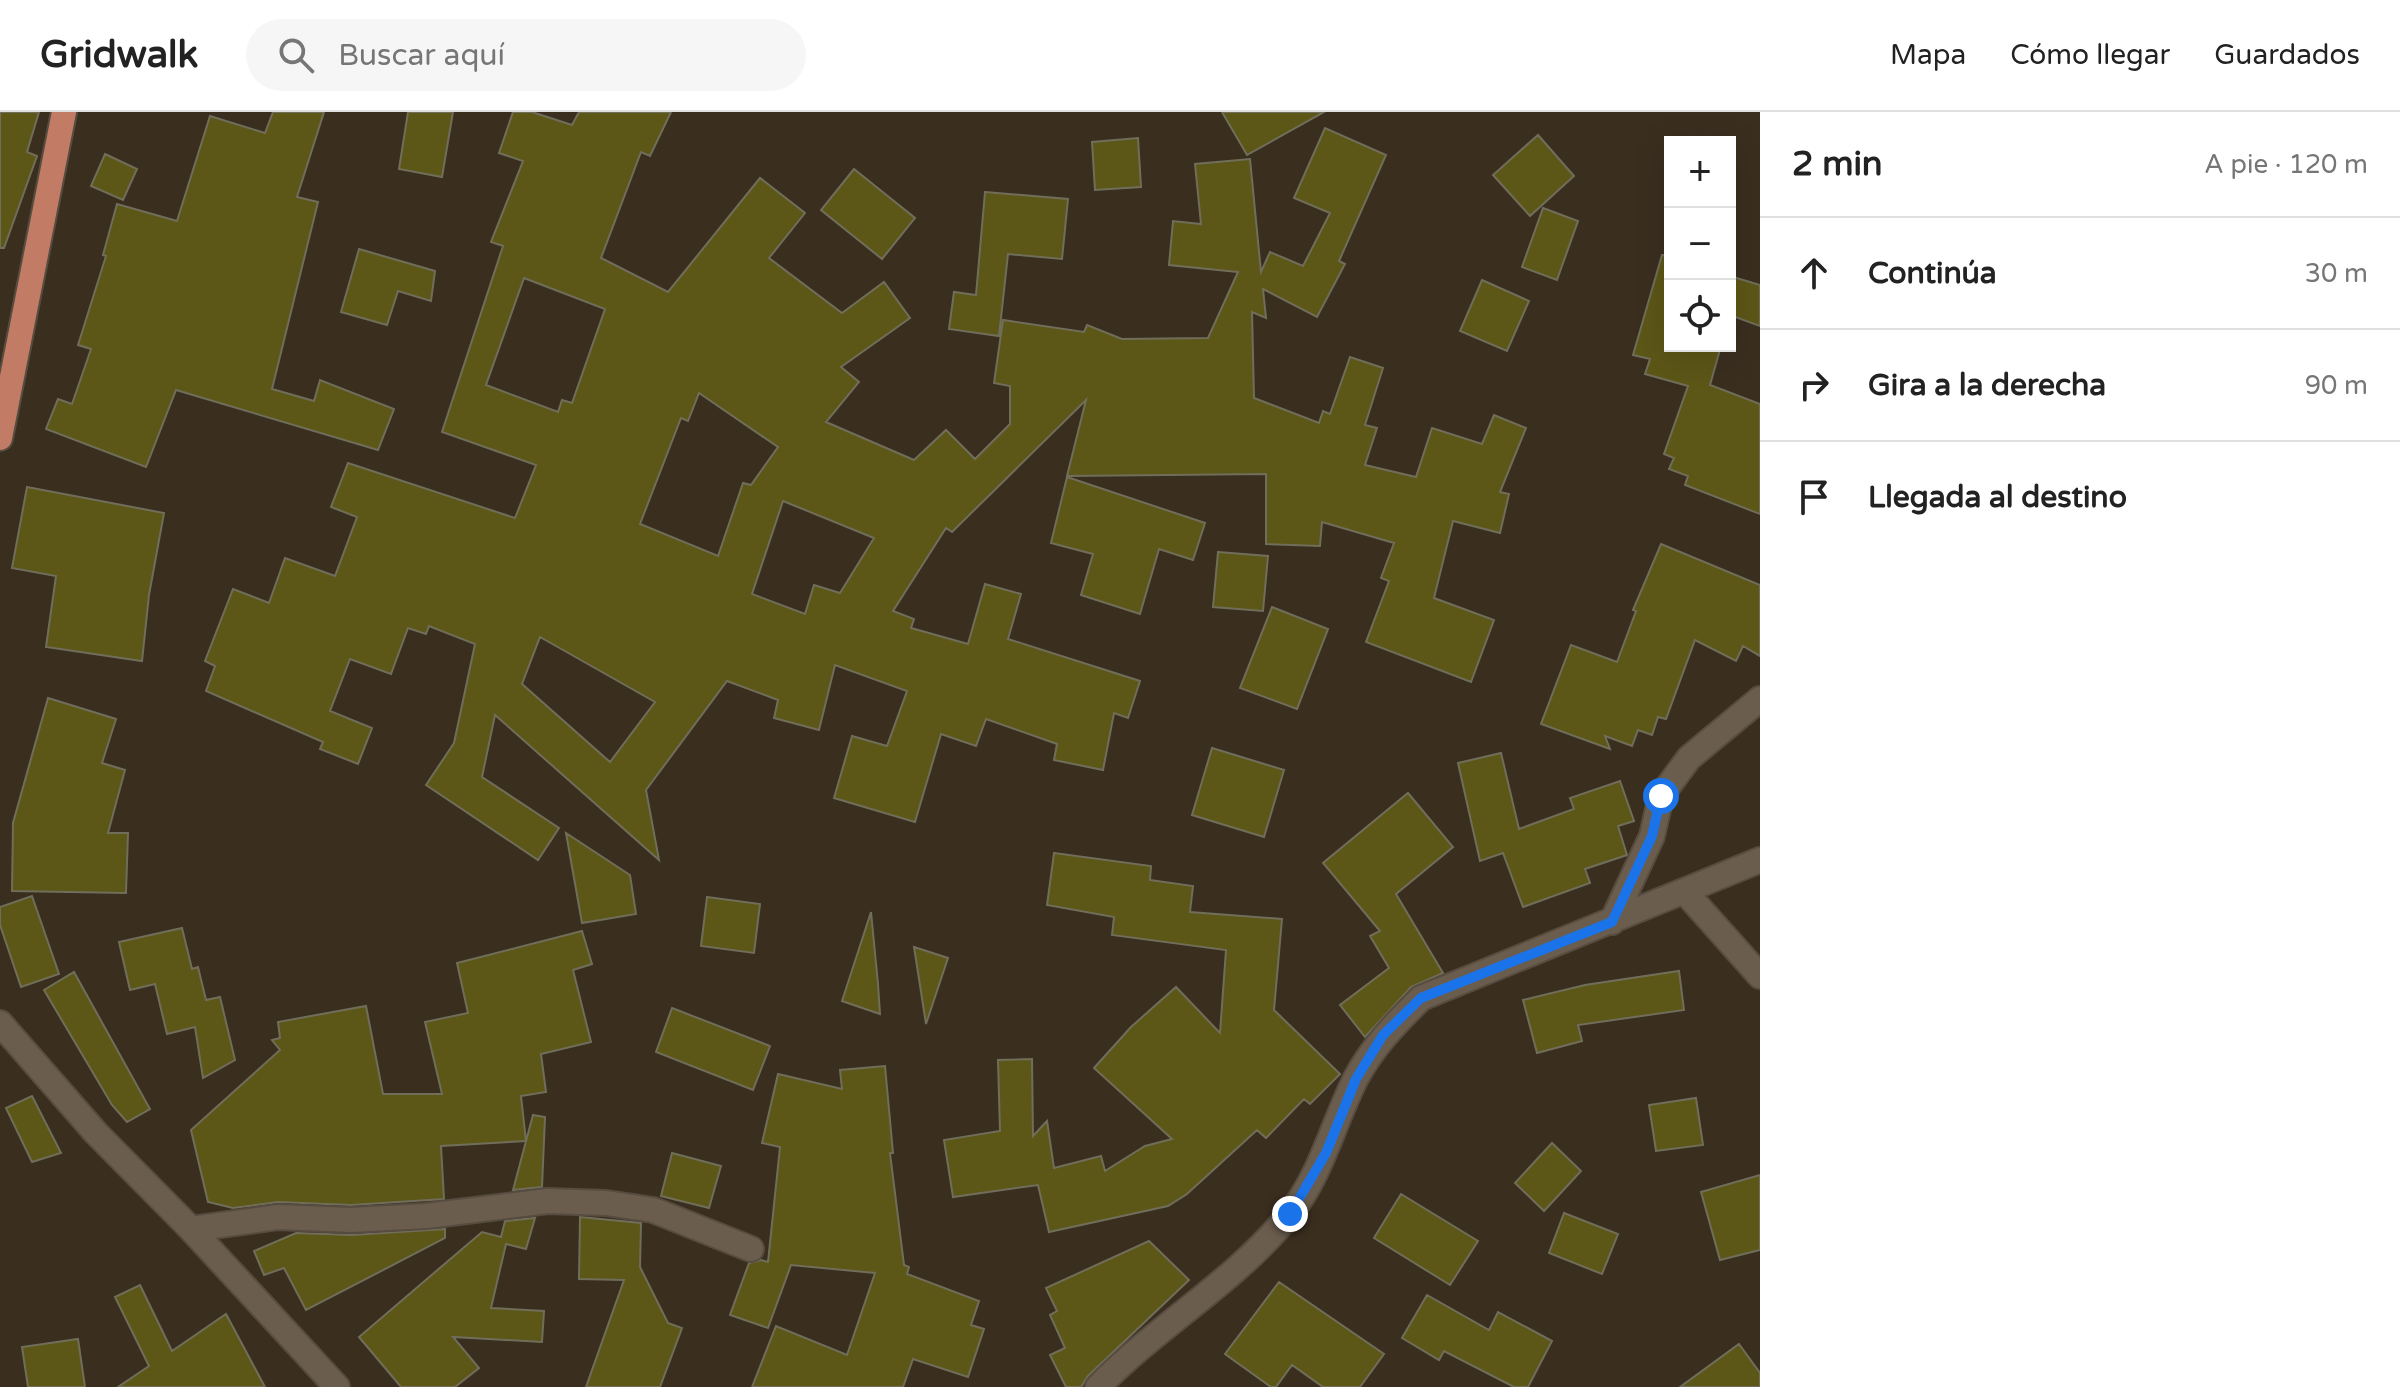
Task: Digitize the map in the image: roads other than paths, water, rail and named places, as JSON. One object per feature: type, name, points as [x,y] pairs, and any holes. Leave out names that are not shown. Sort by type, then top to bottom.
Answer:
[{"type":"main road","points":[[0,438],[64,112]]},
{"type":"street","points":[[1612,922],[1652,836],[1661,796],[1689,758],[1760,699]]},
{"type":"street","points":[[1098,1387],[1235,1269],[1290,1214],[1326,1153],[1356,1079],[1383,1035],[1421,998],[1686,893],[1760,860]]},
{"type":"street","points":[[1686,893],[1760,976]]},
{"type":"street","points":[[0,1023],[96,1133],[191,1229],[337,1387]]},
{"type":"street","points":[[191,1229],[278,1217],[351,1220],[426,1216],[548,1201],[653,1210],[751,1249]]}]
